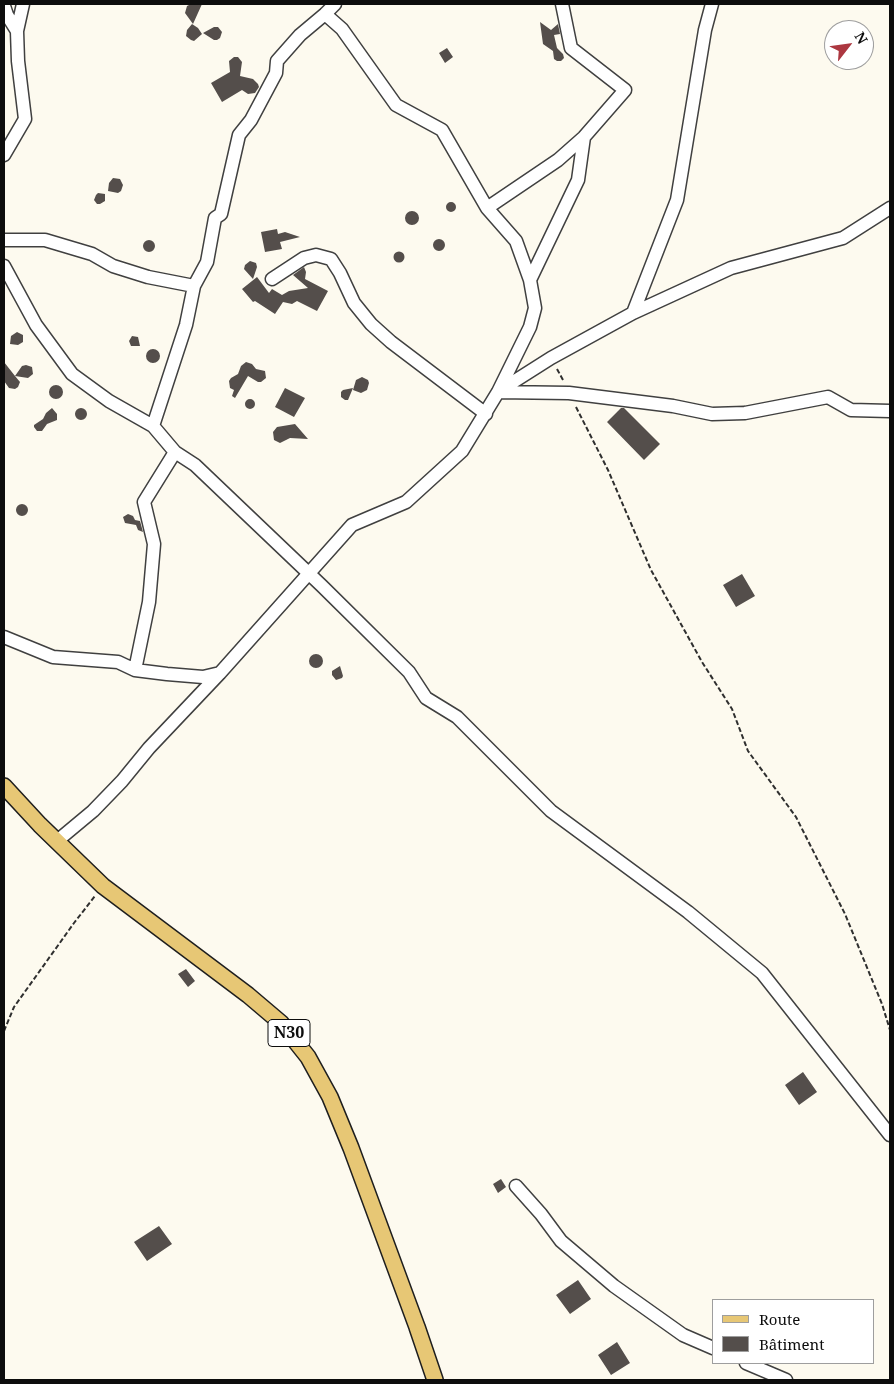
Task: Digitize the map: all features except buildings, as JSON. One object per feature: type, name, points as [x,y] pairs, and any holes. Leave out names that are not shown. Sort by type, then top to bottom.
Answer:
[{"type":"main road","name":"N30","points":[[4,786],[57,842],[103,886],[281,1022],[308,1057],[330,1098],[351,1148],[435,1380]]},
{"type":"street","points":[[4,155],[25,119],[18,62],[17,31],[23,4]]},
{"type":"street","points":[[153,426],[186,325],[194,286],[206,262],[215,218],[221,214],[239,136],[251,120],[276,73],[277,60],[300,35],[335,4]]},
{"type":"street","points":[[487,208],[558,160],[584,137],[625,90],[571,48],[562,4]]},
{"type":"street","points":[[633,312],[677,200],[705,30],[712,4]]},
{"type":"street","points":[[4,6],[17,31]]},
{"type":"street","points":[[57,842],[93,811],[122,781],[149,748],[220,673],[352,525],[406,502],[462,451],[486,414],[530,327],[535,308],[530,280],[516,241],[487,208],[442,130],[396,105],[342,29],[325,14]]},
{"type":"street","points":[[530,280],[578,180],[584,137]]},
{"type":"street","points":[[498,392],[552,358],[633,312],[731,268],[843,238],[890,208]]},
{"type":"street","points":[[4,240],[45,240],[92,254],[113,266],[148,277],[194,286]]},
{"type":"street","points":[[272,279],[304,258],[316,255],[331,259],[354,303],[371,324],[391,342],[486,414]]},
{"type":"street","points":[[4,266],[36,325],[72,374],[109,401],[153,426],[175,452],[195,464],[409,672],[426,698],[457,717],[551,811],[688,912],[762,973],[890,1134]]},
{"type":"street","points":[[498,392],[569,394],[674,406],[712,414],[744,413],[828,397],[851,410],[890,411]]},
{"type":"street","points":[[135,670],[149,602],[154,544],[144,502],[175,452]]},
{"type":"street","points":[[4,637],[53,657],[118,662],[135,670],[167,674],[203,676],[220,673]]},
{"type":"street","points":[[516,1186],[541,1214],[561,1241],[614,1286],[683,1335],[712,1348]]},
{"type":"street","points":[[748,1364],[786,1380]]},
{"type":"path","points":[[552,358],[608,470],[651,570],[702,662],[732,709],[748,751],[796,817],[836,896],[882,1004],[890,1030]]},
{"type":"path","points":[[4,1031],[14,1007],[74,922],[103,886]]}]
